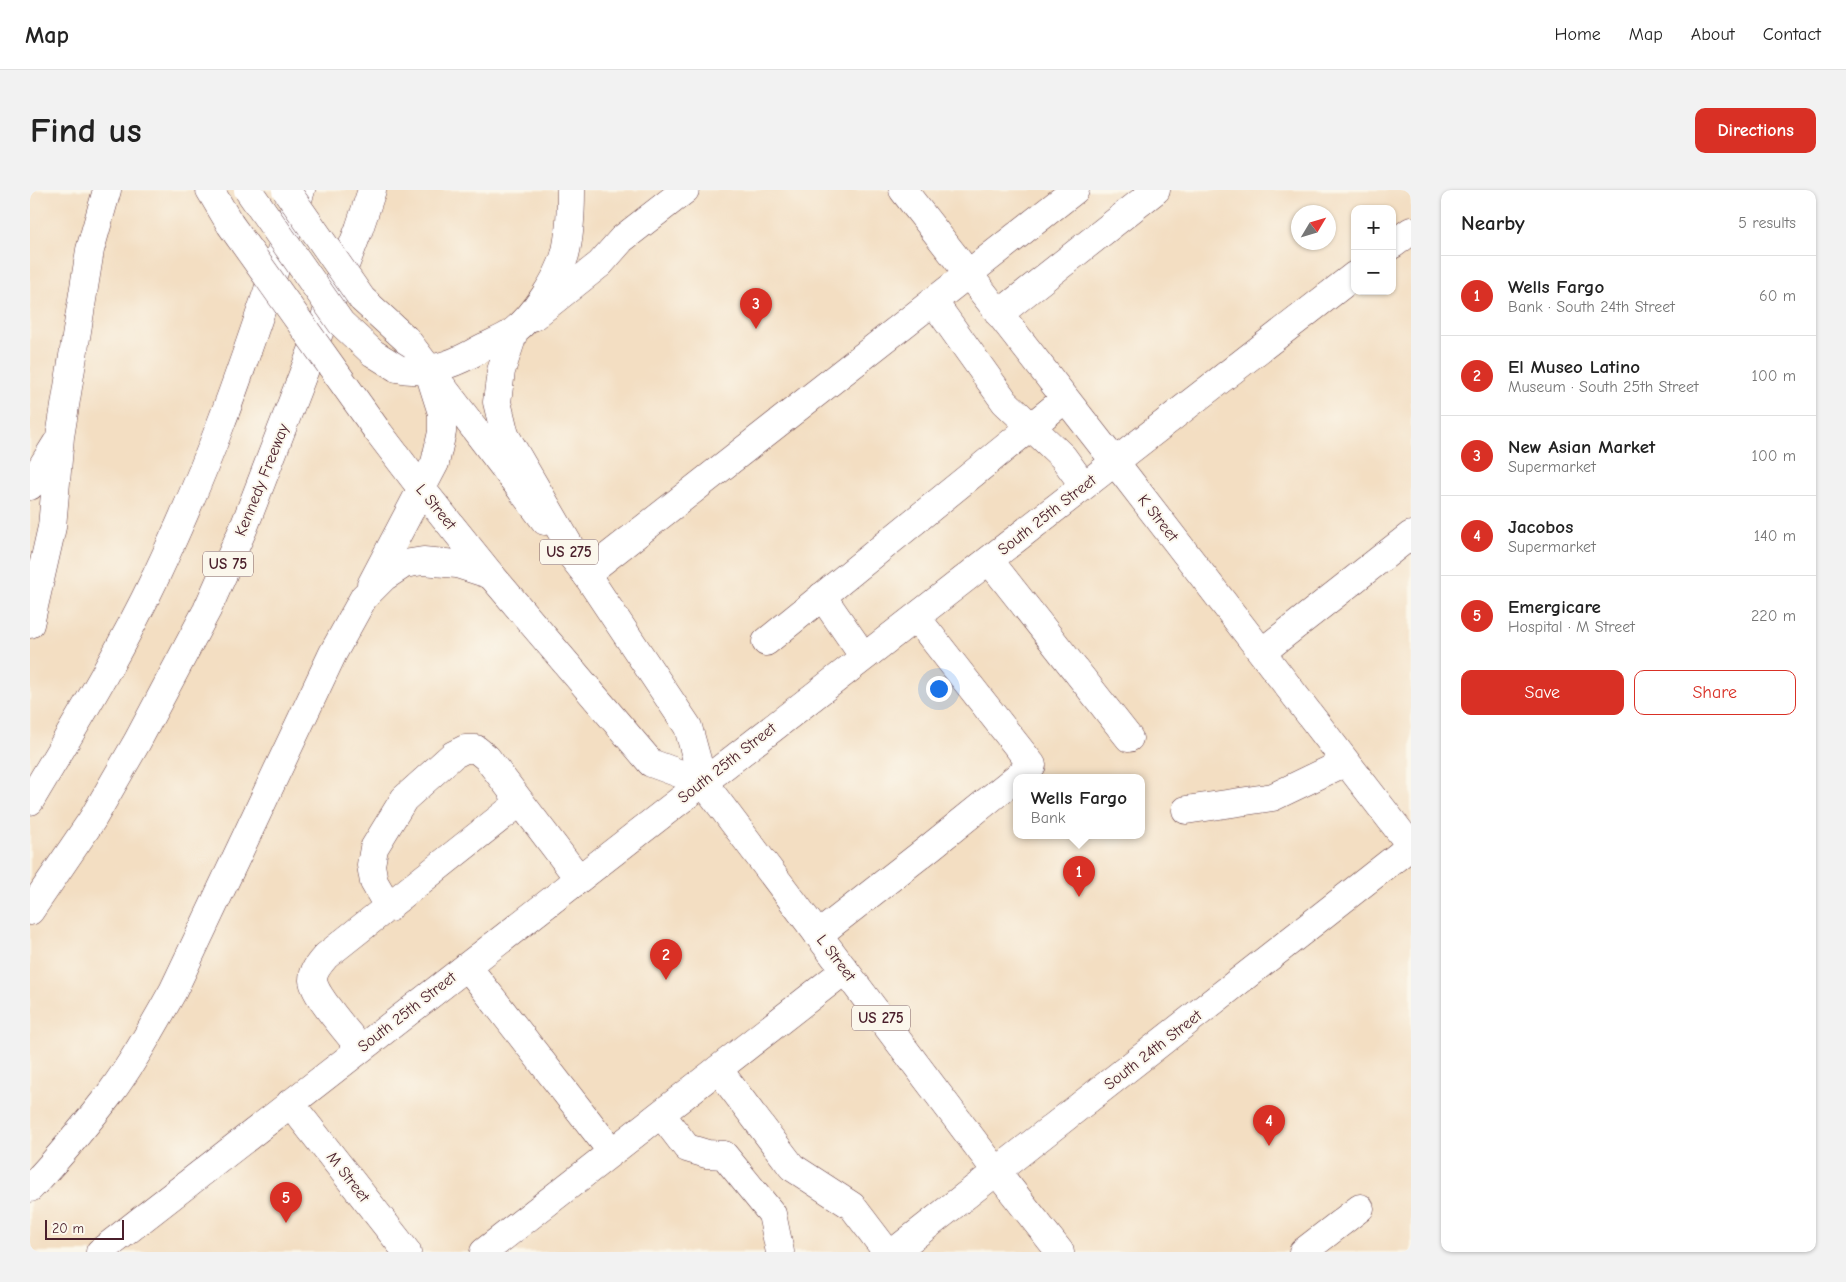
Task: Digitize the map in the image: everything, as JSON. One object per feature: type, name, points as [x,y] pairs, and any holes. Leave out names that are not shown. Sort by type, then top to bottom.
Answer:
[{"type":"main road","points":[[30,624],[52,527],[60,436],[90,250],[107,190]]},
{"type":"main road","name":"L Street","points":[[210,190],[230,224],[376,429],[491,575],[651,763],[703,782]]},
{"type":"main road","points":[[248,190],[341,323],[373,353],[397,368],[411,371],[428,369],[462,360],[514,332],[600,264],[622,240],[685,190]]},
{"type":"main road","points":[[286,190],[362,299],[406,339]]},
{"type":"main road","points":[[30,801],[122,641],[155,578],[190,500],[226,409],[302,190]]},
{"type":"main road","name":"L Street","points":[[302,190],[428,369],[586,574],[688,727],[703,782],[997,1172],[1060,1252]]},
{"type":"main road","name":"Kennedy Freeway","points":[[30,911],[92,820],[137,742],[207,610],[244,527],[359,229],[372,190]]},
{"type":"main road","points":[[571,190],[571,211],[565,255],[551,285],[540,302],[514,332],[501,371],[497,402],[505,435],[586,574],[1075,190]]},
{"type":"main road","name":"K Street","points":[[903,190],[1066,398],[1411,846]]},
{"type":"main road","points":[[999,314],[1156,190]]},
{"type":"main road","points":[[1396,242],[1411,231]]},
{"type":"main road","name":"South 25th Street","points":[[100,1252],[1351,278]]},
{"type":"main road","points":[[933,301],[1005,402],[1063,457],[1084,486]]},
{"type":"main road","points":[[30,1188],[55,1162],[110,1094],[173,991],[333,653],[435,462],[442,432],[442,414],[428,369]]},
{"type":"main road","points":[[766,642],[1066,398]]},
{"type":"main road","points":[[30,486],[60,436]]},
{"type":"main road","points":[[1262,652],[1411,535]]},
{"type":"main road","points":[[989,560],[1129,738]]},
{"type":"main road","points":[[364,597],[384,577],[404,564],[423,561],[457,564],[491,575]]},
{"type":"main road","points":[[822,596],[864,657]]},
{"type":"main road","points":[[916,617],[1032,765],[1021,774]]},
{"type":"main road","points":[[389,908],[374,882],[371,865],[374,848],[404,799],[453,756],[465,749],[476,748],[487,758],[579,879]]},
{"type":"main road","points":[[1186,810],[1273,797],[1346,762]]},
{"type":"main road","points":[[818,935],[1013,780]]},
{"type":"main road","points":[[360,1048],[319,995],[313,980],[316,966],[326,956],[389,908],[520,802]]},
{"type":"main road","name":"South 24th Street","points":[[894,1252],[1411,846]]},
{"type":"main road","points":[[467,966],[612,1152]]},
{"type":"main road","points":[[484,1252],[845,970]]},
{"type":"main road","points":[[718,1069],[792,1167],[852,1206],[887,1252]]},
{"type":"main road","name":"M Street","points":[[290,1103],[407,1252]]},
{"type":"main road","points":[[661,1114],[688,1148],[707,1154],[724,1156],[772,1214],[780,1252]]},
{"type":"main road","points":[[1304,1252],[1360,1208]]},
{"type":"place","name":"New Asian Market","points":[[756,329]]},
{"type":"place","name":"Wells Fargo","points":[[1079,897]]},
{"type":"place","name":"El Museo Latino","points":[[666,980]]},
{"type":"place","name":"Jacobos","points":[[1269,1146]]},
{"type":"place","name":"Emergicare","points":[[286,1223]]}]
